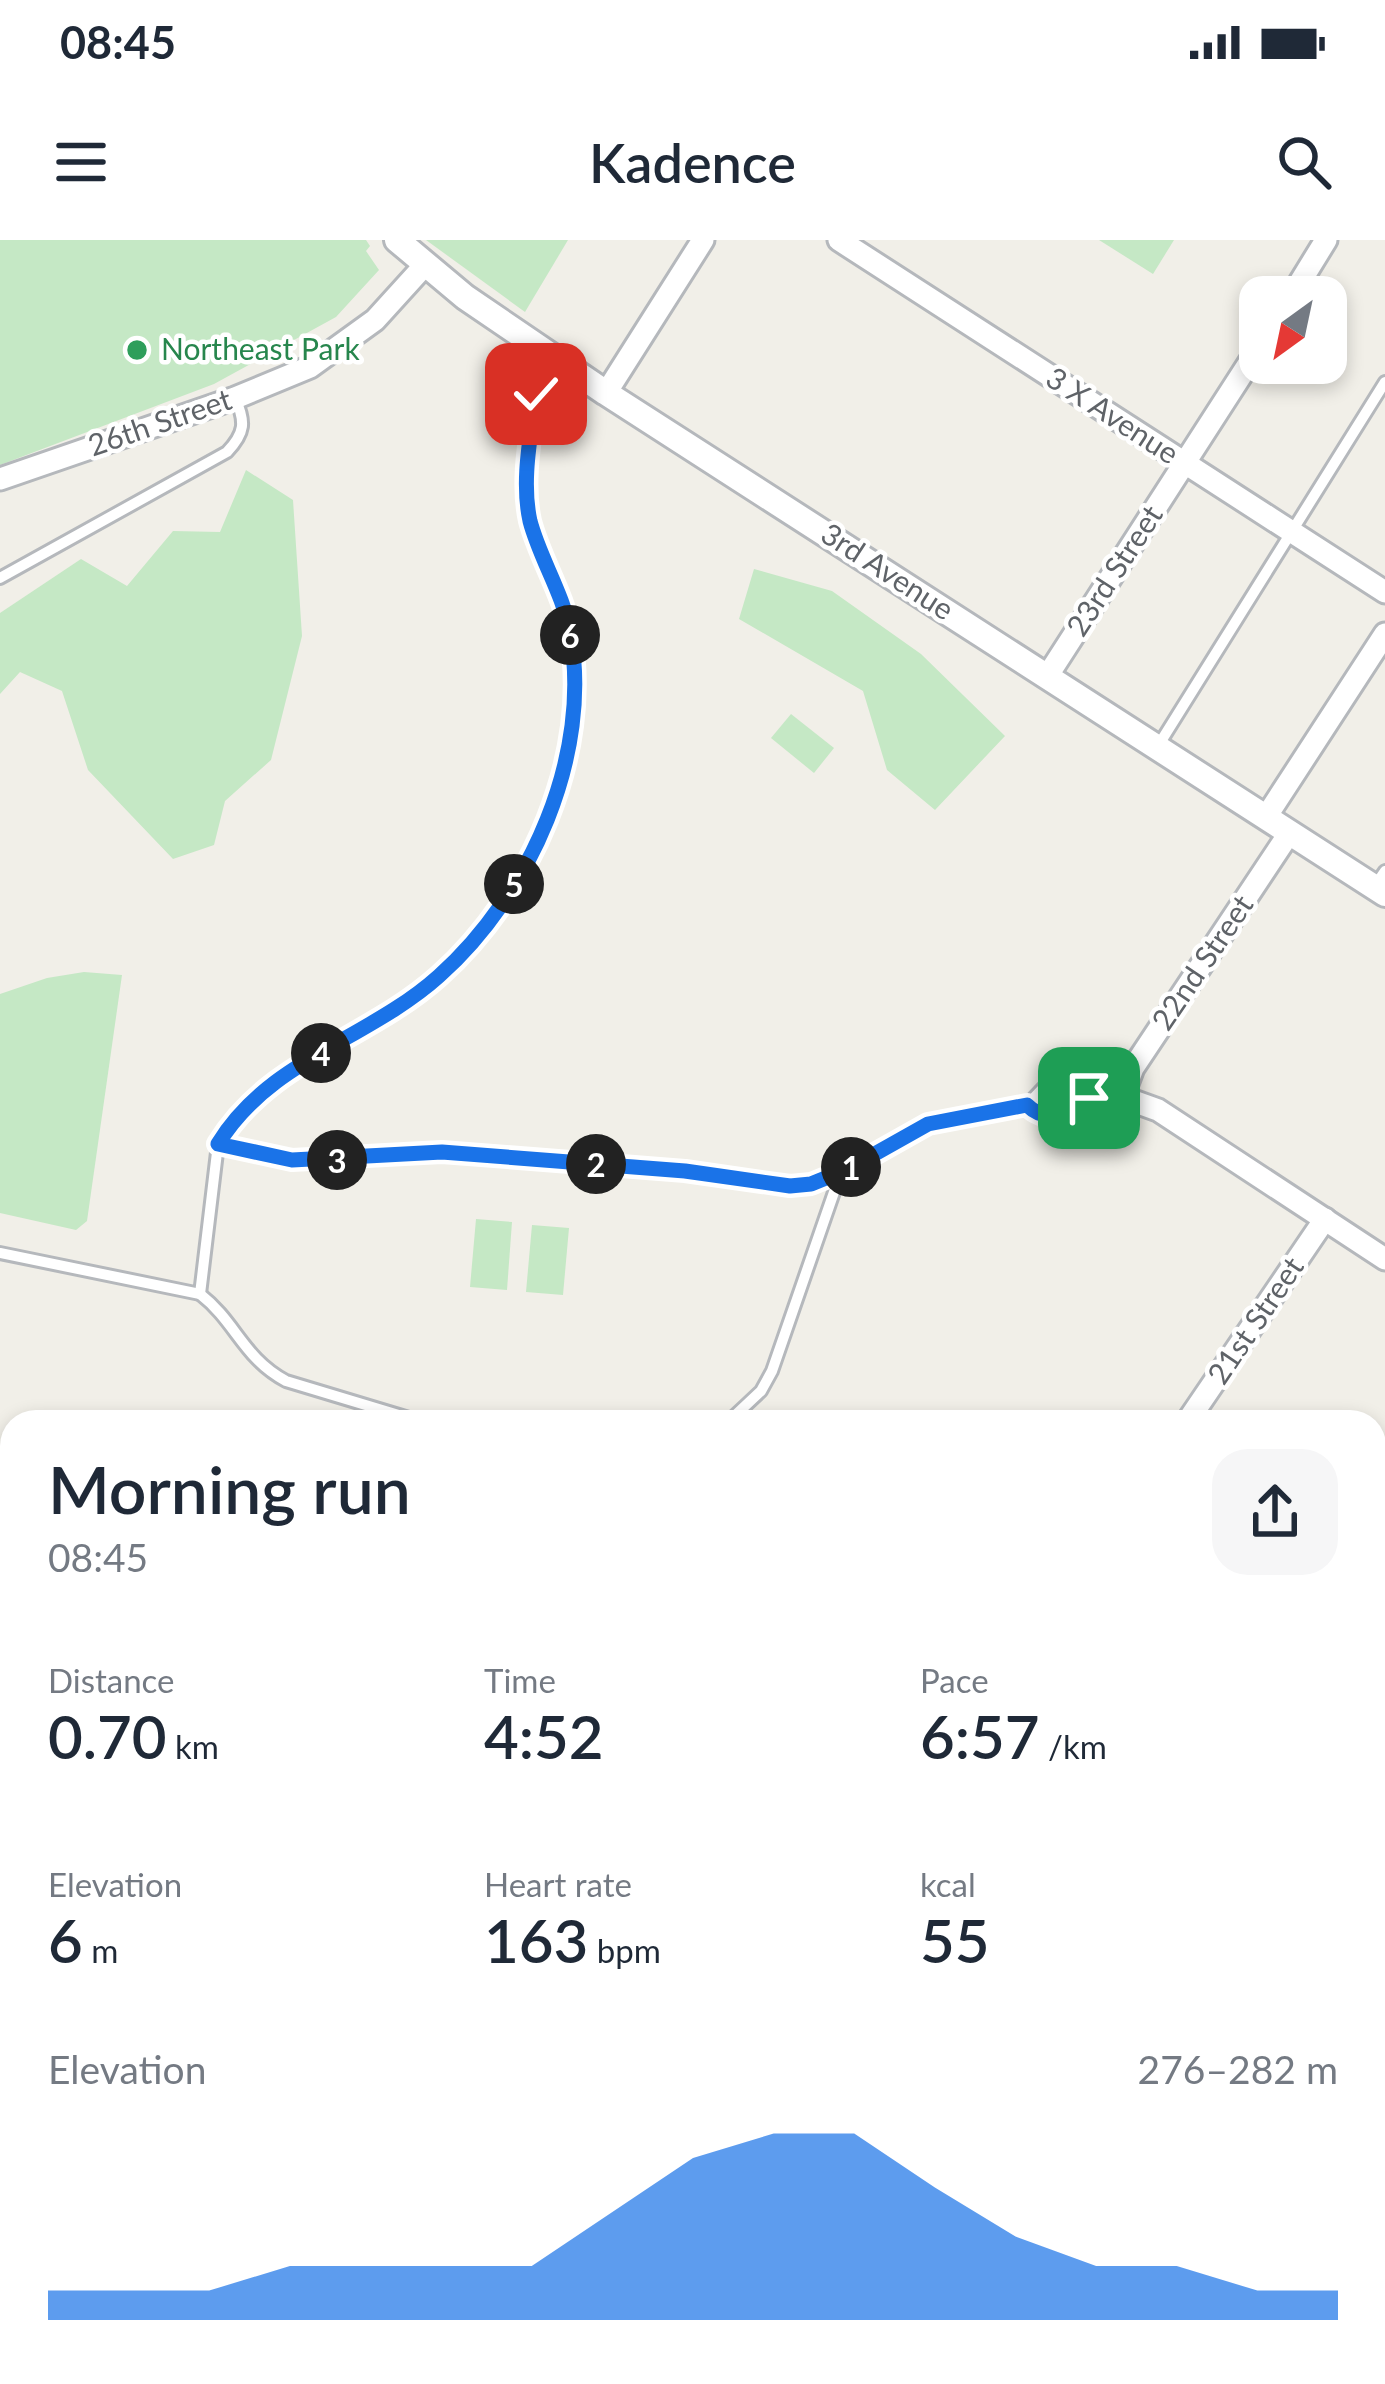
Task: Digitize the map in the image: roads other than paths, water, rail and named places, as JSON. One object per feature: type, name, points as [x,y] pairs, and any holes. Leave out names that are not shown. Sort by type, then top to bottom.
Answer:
[{"type":"street","name":"3rd Avenue","points":[[397,240],[424,266],[606,393],[1266,817],[1381,884]]},
{"type":"street","points":[[606,393],[703,240]]},
{"type":"street","name":"3 X Avenue","points":[[838,240],[1385,592]]},
{"type":"street","points":[[1304,276],[1326,240]]},
{"type":"street","name":"26th Street","points":[[0,479],[236,398],[310,367],[351,339],[424,266]]},
{"type":"street","name":"23rd Street","points":[[1048,675],[1239,379]]},
{"type":"street","points":[[1266,817],[1385,634]]},
{"type":"street","name":"22nd Street","points":[[1122,1097],[1133,1068],[1290,832]]},
{"type":"street","points":[[1122,1097],[1158,1110],[1385,1258]]},
{"type":"street","name":"21st Street","points":[[1194,1410],[1324,1219]]},
{"type":"lane","points":[[200,1294],[218,1144],[247,1103],[278,1077],[392,1015],[442,974],[482,932],[514,884],[557,790],[574,712],[570,632],[531,525],[526,495],[536,394],[549,354]]},
{"type":"lane","points":[[1157,746],[1385,382]]},
{"type":"lane","points":[[0,578],[226,452],[241,437],[244,419],[236,398]]},
{"type":"lane","points":[[218,1144],[292,1160],[442,1152],[685,1171],[790,1186],[811,1184],[841,1172],[928,1124],[1027,1105],[1046,1086],[1074,1087],[1089,1098]]},
{"type":"lane","points":[[1027,1105],[1043,1116],[1058,1115],[1089,1098],[1122,1097]]},
{"type":"lane","points":[[741,1410],[761,1391],[772,1371],[841,1172]]},
{"type":"lane","points":[[0,1253],[200,1294],[221,1310],[249,1356],[266,1370],[286,1381],[382,1410]]},
{"type":"place","name":"Northeast Park","points":[[137,350]]}]
